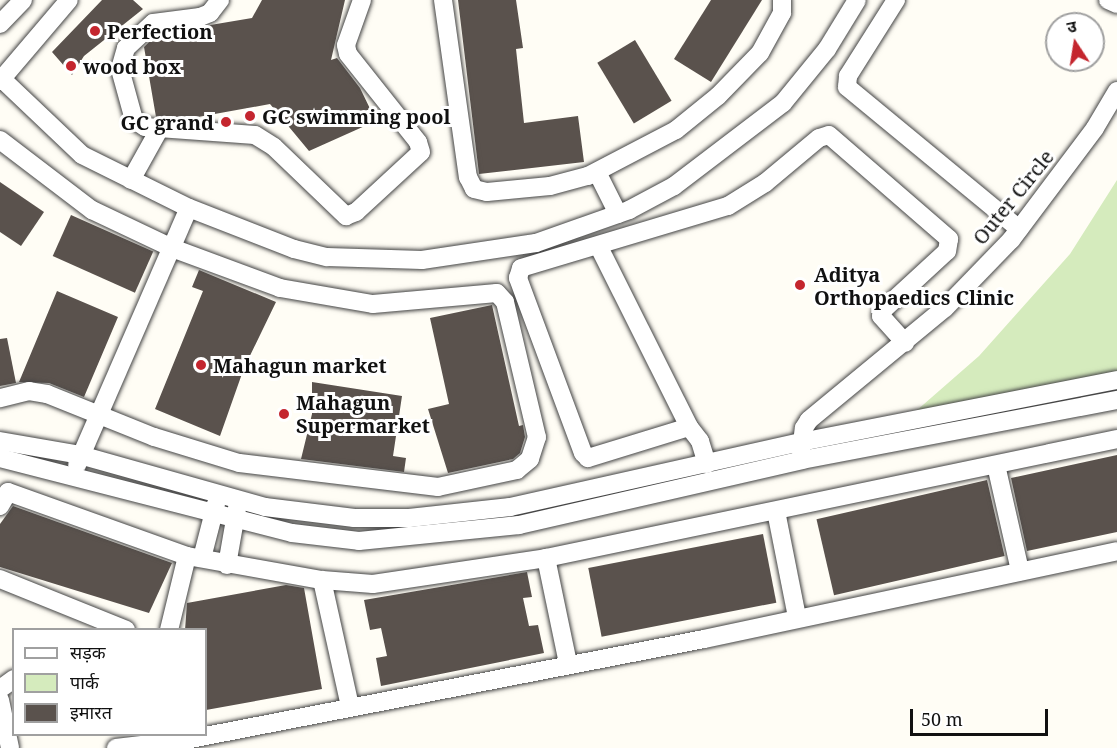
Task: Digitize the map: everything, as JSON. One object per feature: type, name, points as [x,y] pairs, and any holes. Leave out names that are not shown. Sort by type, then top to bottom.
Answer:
[{"type":"street","points":[[0,24],[23,0]]},
{"type":"street","points":[[69,0],[1,80],[82,155],[189,208],[294,249],[362,261],[422,260],[489,252],[536,243],[618,214],[674,186],[783,103],[827,49],[857,0]]},
{"type":"street","points":[[220,0],[210,13],[200,17],[153,22],[136,35],[121,57],[134,120],[145,128],[255,135],[274,147],[340,215],[351,216],[421,152],[418,142],[348,54],[346,45],[362,0]]},
{"type":"street","points":[[443,0],[468,177],[474,189],[487,192],[550,186],[597,172],[676,130],[718,96],[760,52],[782,13],[782,0]]},
{"type":"street","points":[[896,0],[848,76],[847,87],[1019,229]]},
{"type":"street","points":[[1108,0],[1117,3]]},
{"type":"street","name":"Outer Circle","points":[[801,451],[809,420],[945,308],[1019,229],[1095,128],[1117,91]]},
{"type":"street","points":[[131,180],[160,128]]},
{"type":"street","points":[[689,427],[588,458],[577,446],[518,271],[728,206],[765,183],[819,138],[829,135],[949,240],[947,251],[882,310],[881,316],[905,343]]},
{"type":"street","points":[[0,140],[77,201],[172,248],[280,288],[343,302],[398,304],[497,293],[506,302],[537,437],[535,448],[517,470],[438,487],[239,463],[154,437],[38,392],[0,398]]},
{"type":"street","points":[[597,172],[618,214]]},
{"type":"street","points":[[74,475],[96,415],[189,208]]},
{"type":"street","points":[[599,247],[689,427],[696,432],[707,464]]},
{"type":"street","points":[[0,458],[74,475],[235,520],[334,539],[414,538],[519,525],[801,451],[1117,380]]},
{"type":"street","points":[[1089,385],[1094,405]]},
{"type":"street","points":[[0,441],[80,455],[238,501],[354,518],[409,518],[510,507],[707,464],[1117,400]]},
{"type":"street","points":[[0,506],[8,492],[195,557],[227,565],[322,580],[384,583],[546,558],[1117,439]]},
{"type":"street","points":[[996,465],[1020,571]]},
{"type":"street","points":[[170,628],[213,514],[217,496]]},
{"type":"street","points":[[227,565],[238,501]]},
{"type":"street","points":[[776,511],[797,617]]},
{"type":"street","points":[[207,733],[568,663],[1117,551]]},
{"type":"street","points":[[546,558],[568,663]]},
{"type":"street","points":[[0,579],[121,628]]},
{"type":"street","points":[[322,580],[350,706]]},
{"type":"street","points":[[0,700],[10,748]]},
{"type":"street","points":[[116,748],[184,737]]},
{"type":"green space","points":[[1117,180],[1117,374],[900,425],[979,356],[1070,254]]},
{"type":"building","points":[[102,0],[133,0],[143,9],[84,56],[72,75],[52,52]]},
{"type":"building","points":[[262,0],[345,0],[331,60],[337,58],[360,88],[376,121],[309,151],[270,104],[187,119],[156,117],[144,47],[157,34],[252,18]]},
{"type":"building","points":[[458,0],[516,0],[523,48],[516,49],[524,123],[578,116],[584,162],[479,174]]},
{"type":"building","points":[[711,0],[762,0],[711,82],[674,59]]},
{"type":"building","points":[[635,40],[672,101],[634,124],[597,63]]},
{"type":"building","points":[[0,182],[44,212],[21,246],[0,232]]},
{"type":"building","points":[[71,215],[153,252],[135,293],[53,256]]},
{"type":"building","points":[[199,270],[276,302],[244,368],[220,436],[155,409],[203,291],[192,287]]},
{"type":"building","points":[[57,291],[118,317],[84,397],[49,383],[19,382]]},
{"type":"building","points":[[492,305],[519,426],[523,425],[525,437],[520,453],[513,459],[448,473],[428,409],[449,404],[430,318]]},
{"type":"building","points":[[7,338],[16,383],[0,386],[0,339]]},
{"type":"building","points":[[312,382],[402,396],[393,456],[406,458],[404,472],[301,459],[312,414]]},
{"type":"building","points":[[1117,455],[1117,532],[1027,551],[1011,478]]},
{"type":"building","points":[[987,480],[1005,556],[834,595],[816,519]]},
{"type":"building","points":[[13,506],[172,563],[149,613],[0,567],[0,524]]},
{"type":"building","points":[[763,534],[776,603],[602,637],[588,568]]},
{"type":"building","points":[[527,572],[532,597],[523,598],[529,626],[538,625],[544,653],[381,686],[376,658],[387,656],[381,628],[370,630],[364,600]]},
{"type":"building","points":[[286,585],[304,588],[322,689],[207,710],[207,628],[185,628],[187,603]]},
{"type":"place","name":"Perfection","points":[[95,31]]},
{"type":"place","name":"wood box","points":[[71,66]]},
{"type":"place","name":"GC swimming pool","points":[[250,116]]},
{"type":"place","name":"GC grand","points":[[226,122]]},
{"type":"place","name":"Aditya Orthopaedics Clinic","points":[[800,285]]},
{"type":"place","name":"Mahagun market","points":[[201,365]]},
{"type":"place","name":"Mahagun Supermarket","points":[[284,414]]}]
